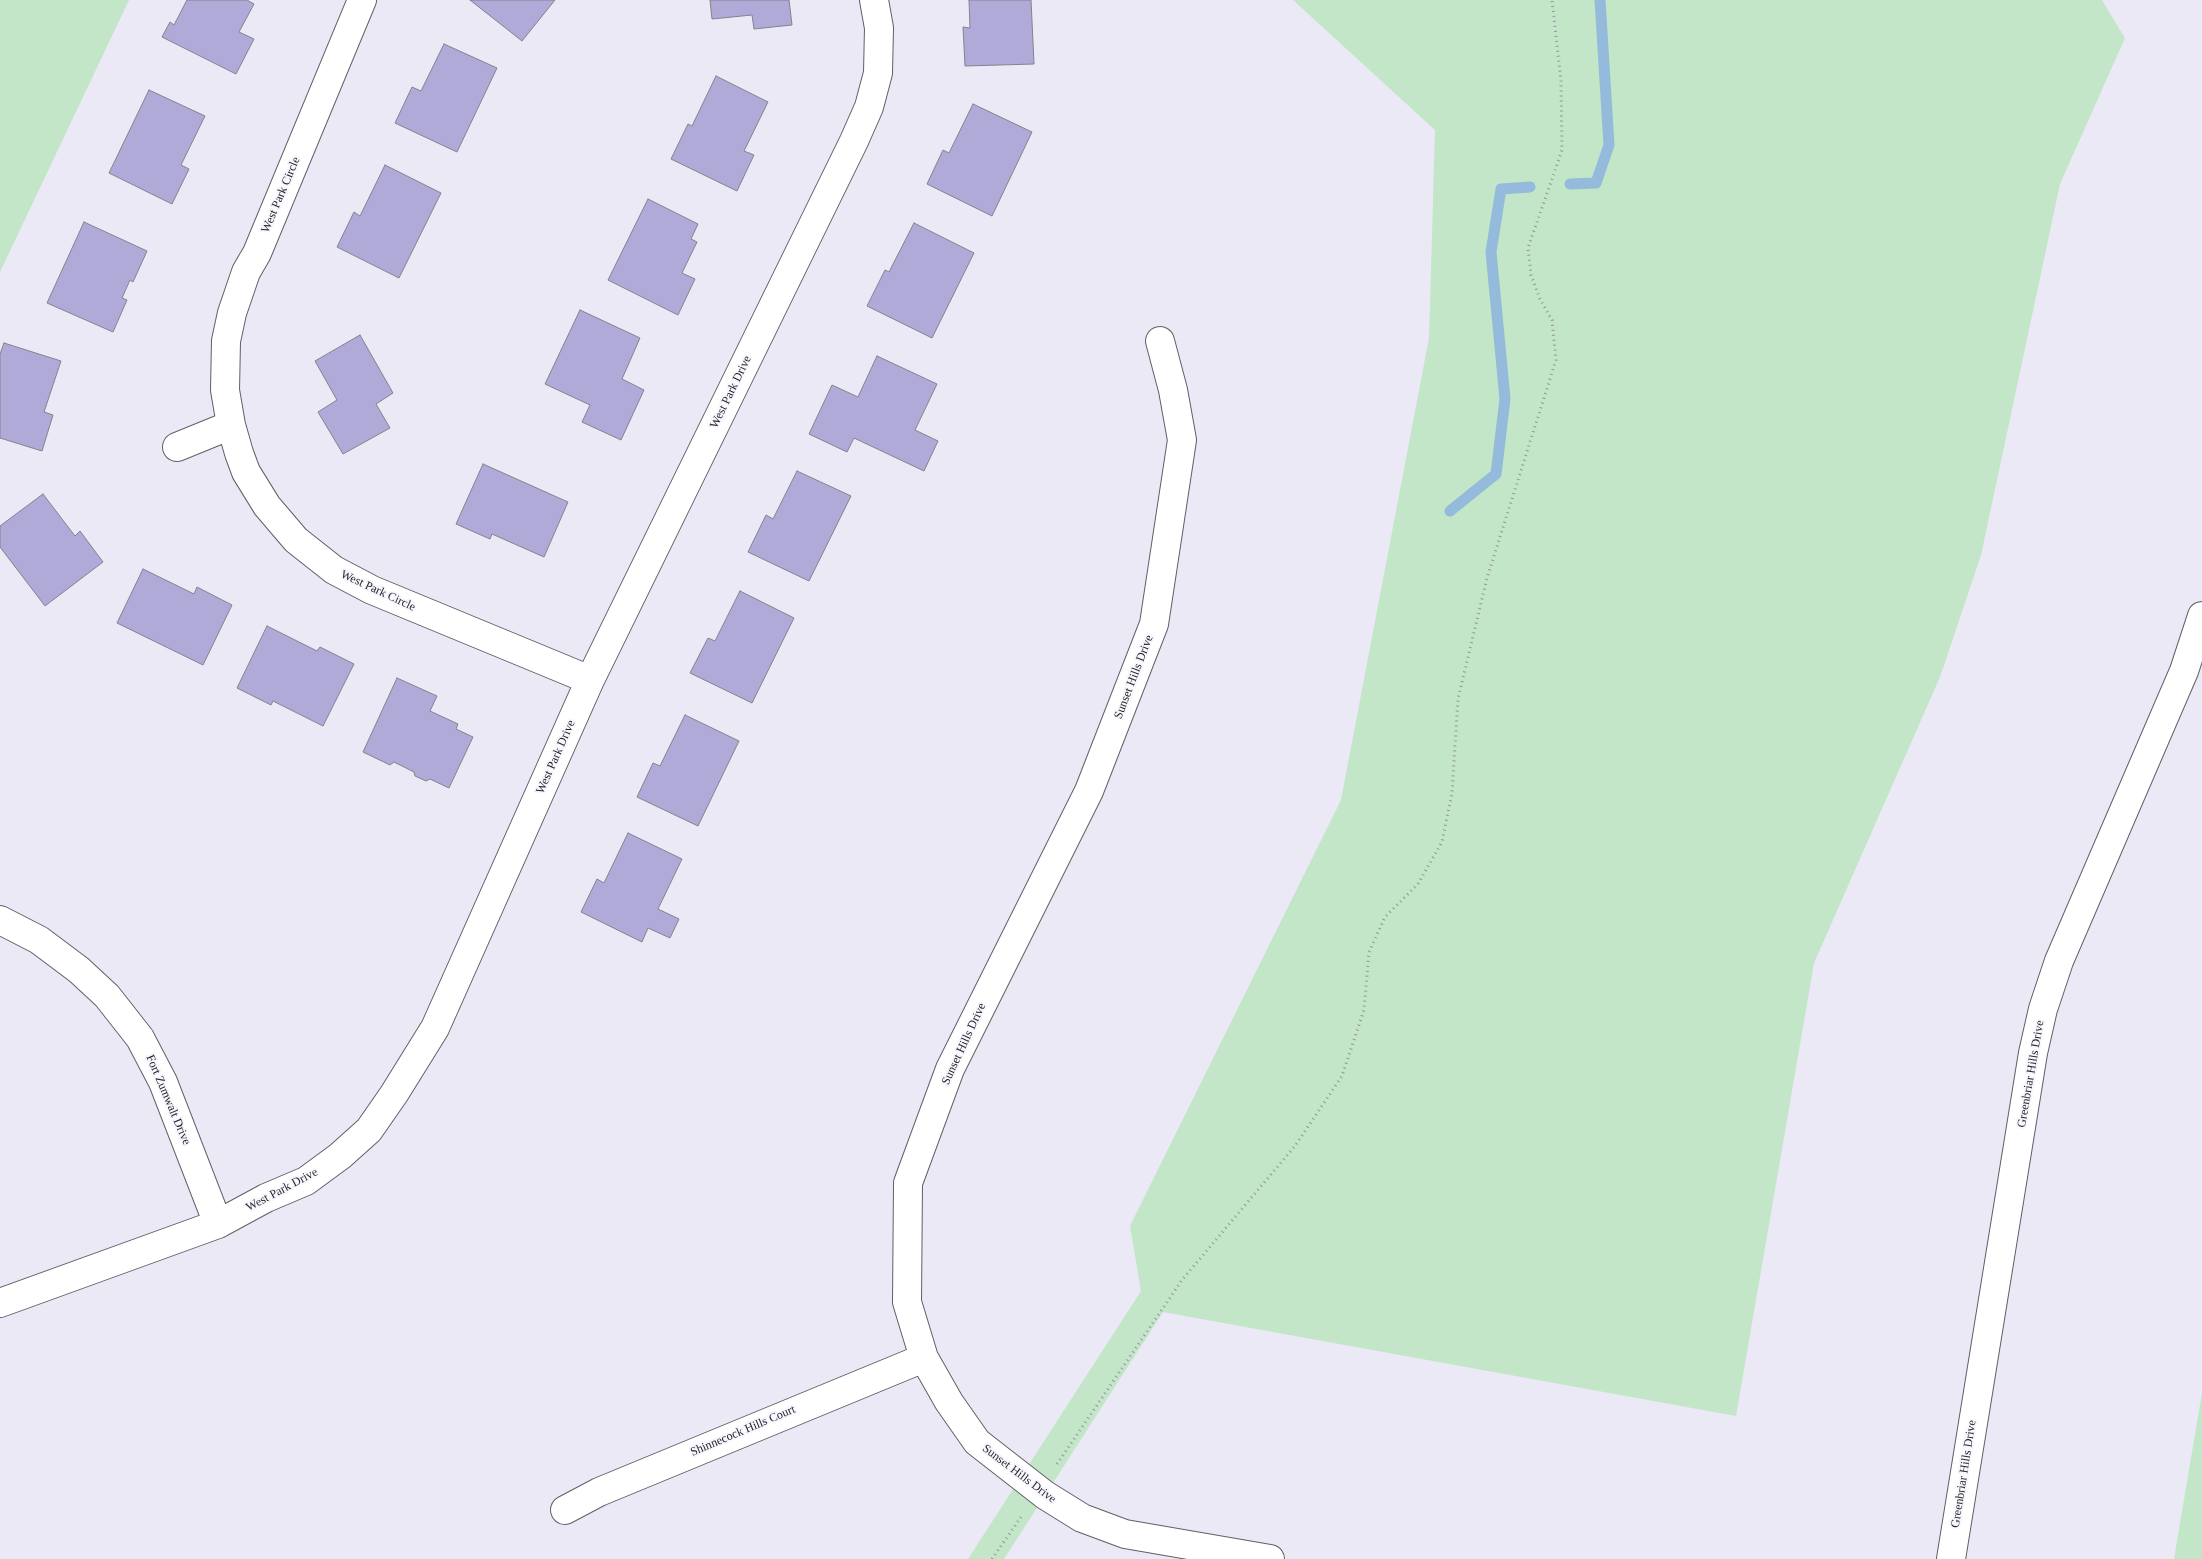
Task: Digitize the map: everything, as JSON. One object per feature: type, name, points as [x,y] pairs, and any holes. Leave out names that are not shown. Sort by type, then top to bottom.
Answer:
[{"type":"street","name":"West Park Circle","points":[[362,0],[237,298],[226,341],[225,390],[231,426],[246,472],[266,506],[296,540],[315,557],[347,578],[590,680]]},
{"type":"street","name":"West Park Drive","points":[[0,1303],[218,1224],[266,1198],[306,1181],[340,1156],[369,1130],[394,1094],[435,1028],[590,680],[846,159],[869,107],[878,73],[879,28],[874,0]]},
{"type":"street","name":"Sunset Hills Drive","points":[[1160,341],[1173,390],[1182,440],[1154,624],[1089,791],[950,1069],[908,1184],[907,1302],[924,1358],[949,1402],[977,1442],[1038,1491],[1082,1518],[1125,1534],[1270,1559]]},
{"type":"street","points":[[177,447],[231,426]]},
{"type":"street","name":"Greenbriar Hills Drive","points":[[1950,1559],[2033,1054],[2043,1009],[2059,961],[2184,671],[2202,616]]},
{"type":"street","name":"Fort Zumwalt Drive","points":[[0,920],[39,940],[67,960],[107,996],[140,1038],[163,1082],[218,1224]]},
{"type":"street","name":"Shinnecock Hills Court","points":[[565,1510],[598,1492],[924,1358]]},
{"type":"path","points":[[992,1559],[1182,1280],[1295,1146],[1342,1076],[1364,1010],[1369,952],[1385,917],[1418,884],[1442,842],[1452,793],[1458,699],[1487,578],[1556,360],[1552,320],[1540,299],[1531,276],[1528,248],[1562,150],[1561,81],[1552,0]]},
{"type":"green space","points":[[0,0],[129,0],[0,272]]},
{"type":"green space","points":[[1293,0],[2102,0],[2125,38],[2060,184],[1981,555],[1940,677],[1814,963],[1736,1416],[1163,1312],[1004,1559],[968,1559],[1141,1291],[1130,1226],[1341,800],[1429,338],[1435,130]]},
{"type":"green space","points":[[2202,1393],[2202,1559],[2174,1559]]},
{"type":"building","points":[[187,0],[247,0],[254,4],[239,32],[254,39],[236,74],[162,37],[170,22],[174,25]]},
{"type":"building","points":[[470,0],[555,0],[522,41]]},
{"type":"building","points":[[710,0],[789,0],[792,25],[754,29],[752,15],[712,19]]},
{"type":"building","points":[[969,0],[1031,0],[1034,64],[965,66],[963,27],[970,28]]},
{"type":"building","points":[[444,44],[497,68],[457,152],[395,123],[412,87],[421,91]]},
{"type":"building","points":[[716,76],[768,102],[744,151],[754,155],[737,191],[671,159],[688,124],[692,126]]},
{"type":"building","points":[[149,90],[205,116],[181,165],[189,169],[172,204],[109,173]]},
{"type":"building","points":[[973,104],[1032,132],[992,216],[927,184],[943,150],[949,153]]},
{"type":"building","points":[[385,165],[441,193],[399,278],[337,247],[354,212],[360,216]]},
{"type":"building","points":[[648,199],[698,224],[691,239],[697,242],[682,273],[695,279],[678,315],[608,280]]},
{"type":"building","points":[[84,222],[147,251],[133,282],[130,280],[122,298],[127,300],[113,332],[47,303]]},
{"type":"building","points":[[914,223],[974,253],[932,338],[867,306],[885,270],[889,272]]},
{"type":"building","points":[[580,310],[640,338],[622,379],[644,390],[621,440],[582,422],[590,405],[545,384]]},
{"type":"building","points":[[360,335],[393,393],[376,404],[390,428],[343,454],[318,412],[337,400],[315,361]]},
{"type":"building","points":[[4,343],[61,361],[44,412],[53,415],[42,451],[0,438],[0,354]]},
{"type":"building","points":[[877,356],[937,384],[915,430],[938,441],[924,471],[854,438],[847,452],[809,434],[832,385],[858,397]]},
{"type":"building","points":[[483,464],[568,502],[544,557],[492,534],[490,539],[456,524]]},
{"type":"building","points":[[797,471],[851,496],[809,581],[748,552],[766,515],[773,519]]},
{"type":"building","points":[[43,494],[75,536],[80,531],[103,562],[45,606],[0,547],[0,526]]},
{"type":"building","points":[[143,569],[194,594],[197,587],[232,605],[203,665],[117,623]]},
{"type":"building","points":[[740,591],[794,618],[752,703],[690,673],[708,638],[715,641]]},
{"type":"building","points":[[267,626],[317,651],[320,647],[354,664],[323,726],[273,701],[271,705],[237,688]]},
{"type":"building","points":[[397,678],[437,696],[430,711],[458,724],[456,729],[473,737],[449,788],[430,779],[426,781],[415,776],[414,772],[394,762],[390,765],[363,752]]},
{"type":"building","points":[[685,715],[739,741],[698,826],[637,797],[653,763],[660,766]]},
{"type":"building","points":[[628,833],[682,859],[658,909],[679,919],[670,938],[648,928],[642,942],[581,912],[597,879],[604,883]]},
{"type":"waterway","points":[[1570,184],[1596,183],[1609,145],[1600,0]]},
{"type":"waterway","points":[[1450,511],[1496,474],[1505,399],[1491,252],[1501,189],[1530,187]]}]
